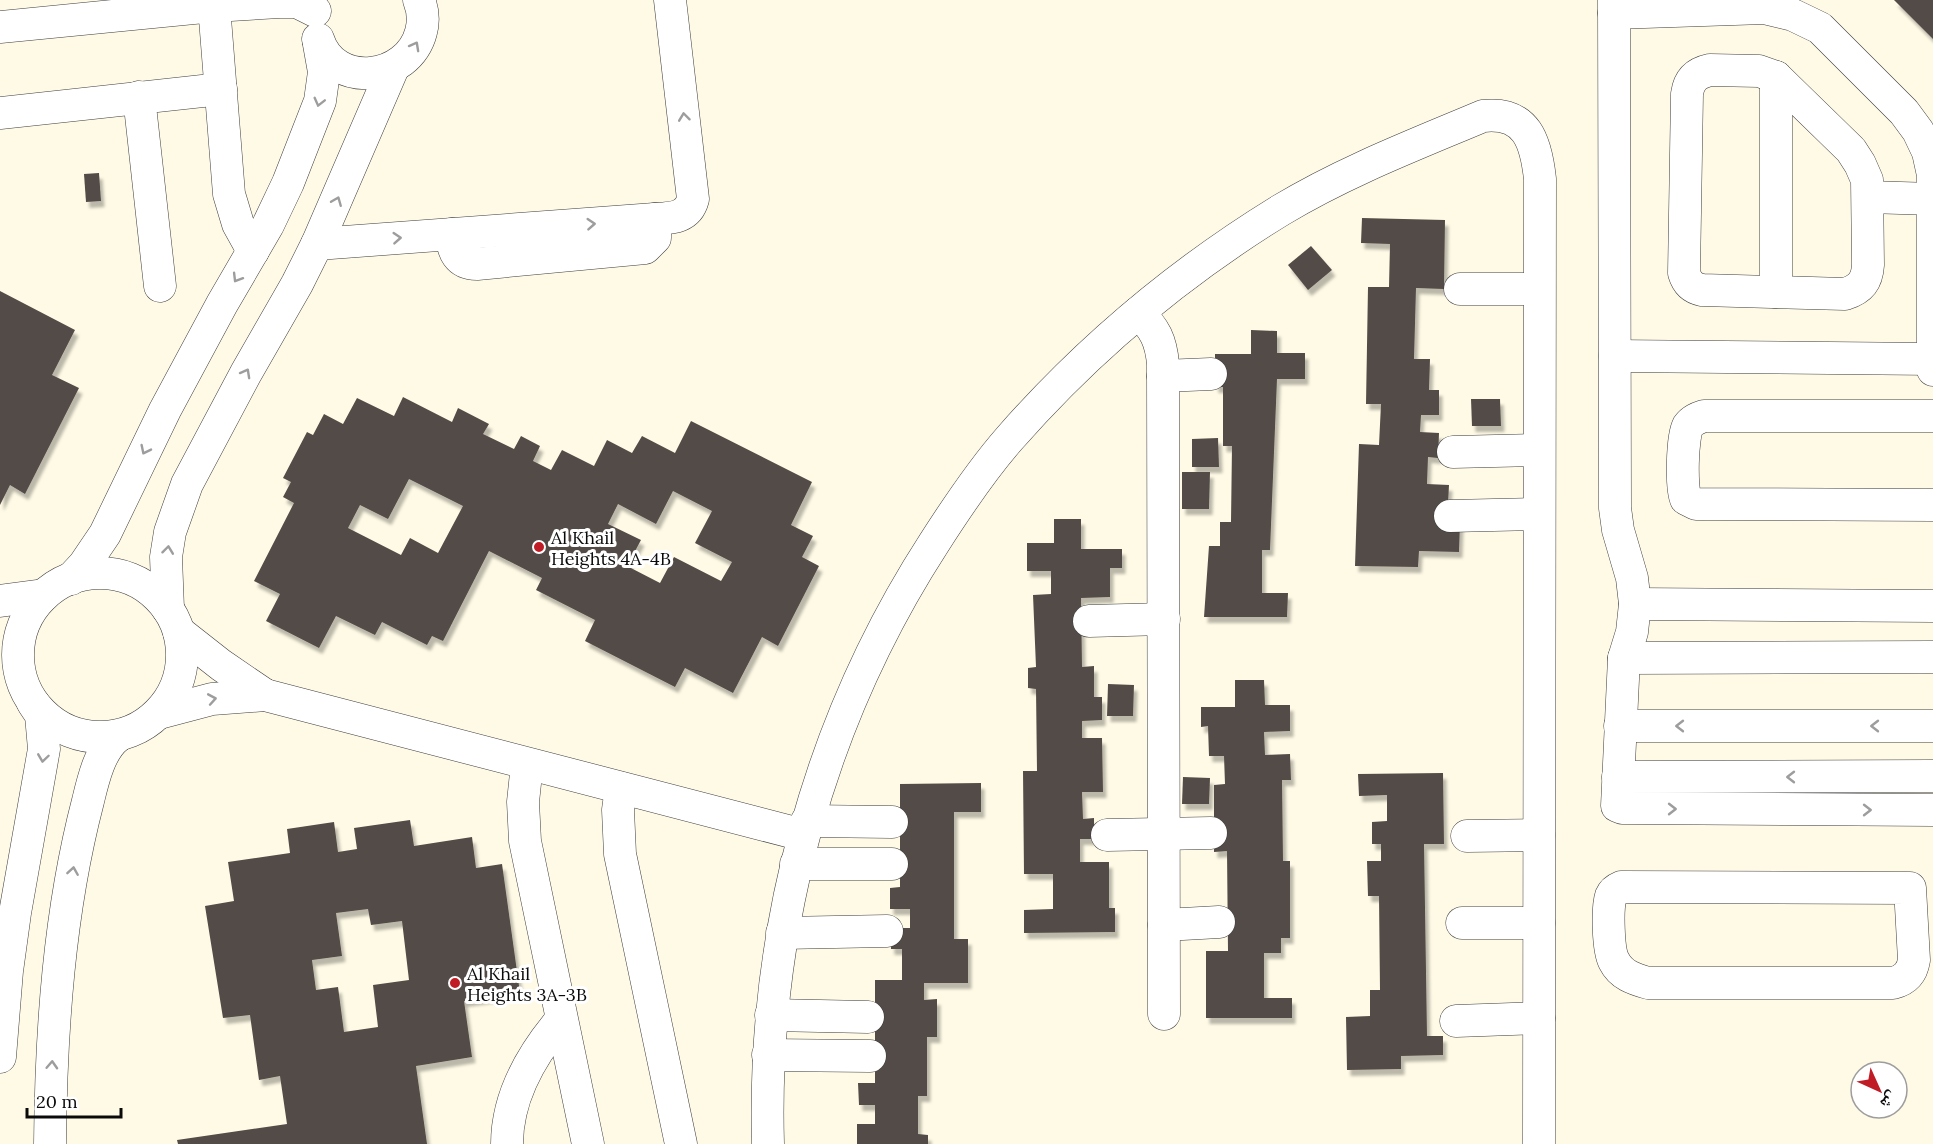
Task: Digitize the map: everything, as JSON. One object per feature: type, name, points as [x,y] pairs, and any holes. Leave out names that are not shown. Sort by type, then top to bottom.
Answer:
[{"type":"street","points":[[320,44],[329,58],[343,68],[359,73],[376,73],[393,68],[408,57],[418,42],[423,24],[419,0]]},
{"type":"street","points":[[317,244],[655,219],[680,216],[686,213],[693,199],[670,0]]},
{"type":"street","points":[[0,27],[214,6],[288,2],[317,5],[314,27],[320,44],[324,72],[323,86],[317,111],[288,183],[165,410],[105,534],[84,565],[71,579]]},
{"type":"street","points":[[214,6],[229,194],[238,224],[253,251]]},
{"type":"street","points":[[1933,370],[1933,175],[1928,152],[1918,131],[1904,112],[1820,28],[1793,15],[1764,9],[1614,6],[1615,508],[1618,530],[1632,578],[1635,604],[1632,632],[1624,658],[1617,790],[1620,808],[1933,810]]},
{"type":"street","points":[[32,703],[48,720],[70,732],[93,738],[117,736],[140,728],[159,713],[172,695],[180,675],[182,654],[166,583],[169,540],[187,484],[317,244],[393,68]]},
{"type":"street","points":[[1710,70],[1759,71],[1776,77],[1851,150],[1867,180],[1868,276],[1863,285],[1855,291],[1845,294],[1695,289],[1686,279],[1684,273],[1689,85],[1694,77],[1710,70]]},
{"type":"street","points":[[1776,77],[1776,292]]},
{"type":"street","points":[[0,113],[221,89]]},
{"type":"street","points":[[139,97],[159,286]]},
{"type":"street","points":[[768,1144],[768,1055],[771,1015],[782,933],[802,840],[840,724],[873,649],[912,576],[957,507],[1006,441],[1057,387],[1138,313],[1220,250],[1283,209],[1344,176],[1483,116],[1499,114],[1518,123],[1531,138],[1538,157],[1540,179],[1538,289],[1539,1144]]},
{"type":"street","points":[[1868,197],[1933,199]]},
{"type":"street","points":[[1460,289],[1538,289]]},
{"type":"street","points":[[1138,313],[1149,322],[1162,349],[1164,1014]]},
{"type":"street","points":[[1615,356],[1933,359]]},
{"type":"street","points":[[1163,376],[1211,374]]},
{"type":"street","points":[[1933,416],[1704,416],[1691,422],[1685,434],[1683,488],[1686,499],[1696,504],[1933,505]]},
{"type":"street","points":[[1453,452],[1539,450]]},
{"type":"street","points":[[1450,516],[1539,514]]},
{"type":"street","points":[[0,1057],[15,913],[44,749],[41,716],[32,703],[9,656],[29,614],[44,595],[57,585],[92,573],[114,574],[135,581],[153,593],[173,621],[221,665],[266,695],[621,788],[892,864]]},
{"type":"street","points":[[0,601],[44,595]]},
{"type":"street","points":[[1635,604],[1933,606]]},
{"type":"street","points":[[1089,621],[1164,619]]},
{"type":"street","points":[[1624,658],[1933,657]]},
{"type":"street","points":[[159,713],[212,699],[266,695]]},
{"type":"street","points":[[1620,726],[1933,726]]},
{"type":"street","points":[[50,1144],[54,1028],[60,960],[72,880],[83,819],[93,782],[109,742],[117,736]]},
{"type":"street","points":[[527,764],[523,802],[525,841],[588,1144]]},
{"type":"street","points":[[1617,790],[1933,776]]},
{"type":"street","points":[[621,788],[618,810],[620,854],[681,1144]]},
{"type":"street","points":[[802,840],[892,822]]},
{"type":"street","points":[[1107,835],[1211,833]]},
{"type":"street","points":[[1467,836],[1539,835]]},
{"type":"street","points":[[1621,887],[1921,887],[1912,968],[1900,981],[1893,983],[1648,983],[1634,980],[1622,972],[1613,960],[1608,947],[1610,897],[1616,889],[1621,887]]},
{"type":"street","points":[[1164,925],[1219,922]]},
{"type":"street","points":[[1462,923],[1539,923]]},
{"type":"street","points":[[782,933],[887,931]]},
{"type":"street","points":[[771,1015],[868,1017]]},
{"type":"street","points":[[1456,1021],[1539,1018]]},
{"type":"street","points":[[507,1144],[513,1103],[525,1074],[542,1043],[561,1020]]},
{"type":"street","points":[[768,1055],[870,1056]]},
{"type":"building","points":[[1894,0],[1933,0],[1933,39]]},
{"type":"building","points":[[99,173],[101,201],[86,202],[84,174]]},
{"type":"building","points":[[1362,218],[1445,220],[1444,289],[1416,288],[1414,359],[1430,359],[1429,390],[1439,390],[1439,415],[1421,415],[1420,432],[1439,433],[1438,458],[1428,457],[1427,484],[1449,485],[1447,522],[1460,523],[1459,552],[1419,551],[1418,567],[1355,566],[1359,444],[1379,445],[1381,404],[1366,404],[1368,287],[1389,287],[1390,244],[1361,243]]},
{"type":"building","points":[[1311,246],[1332,270],[1308,290],[1288,265]]},
{"type":"building","points":[[0,291],[75,330],[52,375],[79,388],[25,494],[10,485],[0,505]]},
{"type":"building","points":[[1251,330],[1277,331],[1277,353],[1305,353],[1305,379],[1277,379],[1270,550],[1262,550],[1262,593],[1288,593],[1287,617],[1204,617],[1209,546],[1220,546],[1220,522],[1231,522],[1232,446],[1223,446],[1223,387],[1215,387],[1215,354],[1251,354]]},
{"type":"building","name":"Al Khail Heights 4A-4B","points":[[403,397],[452,422],[458,408],[489,424],[483,434],[514,449],[521,436],[540,446],[533,461],[551,470],[562,450],[594,466],[607,440],[632,453],[642,436],[675,453],[691,421],[812,482],[791,525],[813,536],[802,557],[819,566],[778,646],[762,637],[733,693],[685,668],[675,687],[585,641],[595,620],[536,590],[542,578],[489,551],[443,641],[432,636],[427,645],[382,622],[375,635],[336,616],[319,648],[266,621],[280,594],[254,581],[294,503],[283,497],[291,482],[283,478],[307,432],[313,435],[324,414],[343,424],[357,398],[394,416]],"holes":[[[409,479],[463,506],[438,553],[410,538],[401,555],[348,528],[360,505],[388,519]],[[673,491],[712,511],[695,543],[732,562],[721,581],[674,557],[660,583],[627,566],[641,540],[608,524],[618,504],[656,524]]]},
{"type":"building","points":[[1471,399],[1500,399],[1501,426],[1472,426]]},
{"type":"building","points":[[1218,438],[1219,467],[1192,467],[1192,439]]},
{"type":"building","points":[[1182,472],[1210,472],[1209,509],[1182,509]]},
{"type":"building","points":[[1054,519],[1081,519],[1081,549],[1122,549],[1122,568],[1110,568],[1110,597],[1081,598],[1082,667],[1094,666],[1094,697],[1102,697],[1102,720],[1082,721],[1082,738],[1102,738],[1103,792],[1082,792],[1083,819],[1094,818],[1094,839],[1080,839],[1080,862],[1109,862],[1109,908],[1115,908],[1115,932],[1024,933],[1024,910],[1053,909],[1053,874],[1024,874],[1023,771],[1037,771],[1036,689],[1028,688],[1028,668],[1036,667],[1033,595],[1051,594],[1051,571],[1027,571],[1027,543],[1054,543]]},
{"type":"building","points":[[1235,680],[1264,680],[1265,705],[1290,705],[1290,731],[1264,732],[1265,755],[1290,754],[1291,780],[1282,780],[1283,861],[1290,861],[1290,938],[1281,938],[1281,953],[1264,953],[1264,998],[1292,998],[1292,1018],[1206,1018],[1206,951],[1228,951],[1227,851],[1214,852],[1214,785],[1225,784],[1224,756],[1209,756],[1208,726],[1201,727],[1201,707],[1235,707]]},
{"type":"building","points":[[1108,684],[1134,685],[1133,716],[1107,716]]},
{"type":"building","points":[[1443,773],[1444,844],[1424,844],[1427,1036],[1443,1036],[1443,1055],[1401,1056],[1401,1069],[1347,1070],[1346,1017],[1370,1016],[1370,990],[1380,990],[1379,896],[1368,896],[1367,861],[1381,861],[1381,844],[1372,844],[1372,822],[1387,821],[1387,795],[1359,796],[1358,774]]},
{"type":"building","points":[[1183,777],[1210,778],[1209,804],[1182,804]]},
{"type":"building","points":[[981,783],[981,812],[954,812],[954,939],[968,939],[968,983],[924,983],[924,1000],[937,999],[937,1037],[927,1037],[927,1096],[918,1096],[918,1134],[928,1135],[928,1144],[857,1144],[857,1124],[875,1124],[875,1105],[859,1105],[858,1083],[875,1083],[875,980],[902,980],[902,949],[891,949],[890,928],[910,928],[910,909],[890,909],[890,888],[900,887],[900,784]]},
{"type":"building","name":"Al Khail Heights 3A-3B","points":[[410,820],[414,846],[472,837],[476,868],[502,864],[520,993],[464,1001],[472,1057],[416,1066],[427,1144],[178,1144],[177,1140],[287,1124],[280,1076],[259,1080],[250,1015],[223,1018],[205,906],[234,901],[228,862],[290,853],[287,829],[334,822],[338,852],[357,849],[354,828]],"holes":[[[368,909],[371,925],[402,921],[409,980],[373,985],[378,1027],[344,1032],[338,987],[316,990],[312,960],[342,956],[336,913]]]},
{"type":"place","name":"Al Khail Heights 4A-4B","points":[[539,547]]},
{"type":"place","name":"Al Khail Heights 3A-3B","points":[[455,983]]}]
